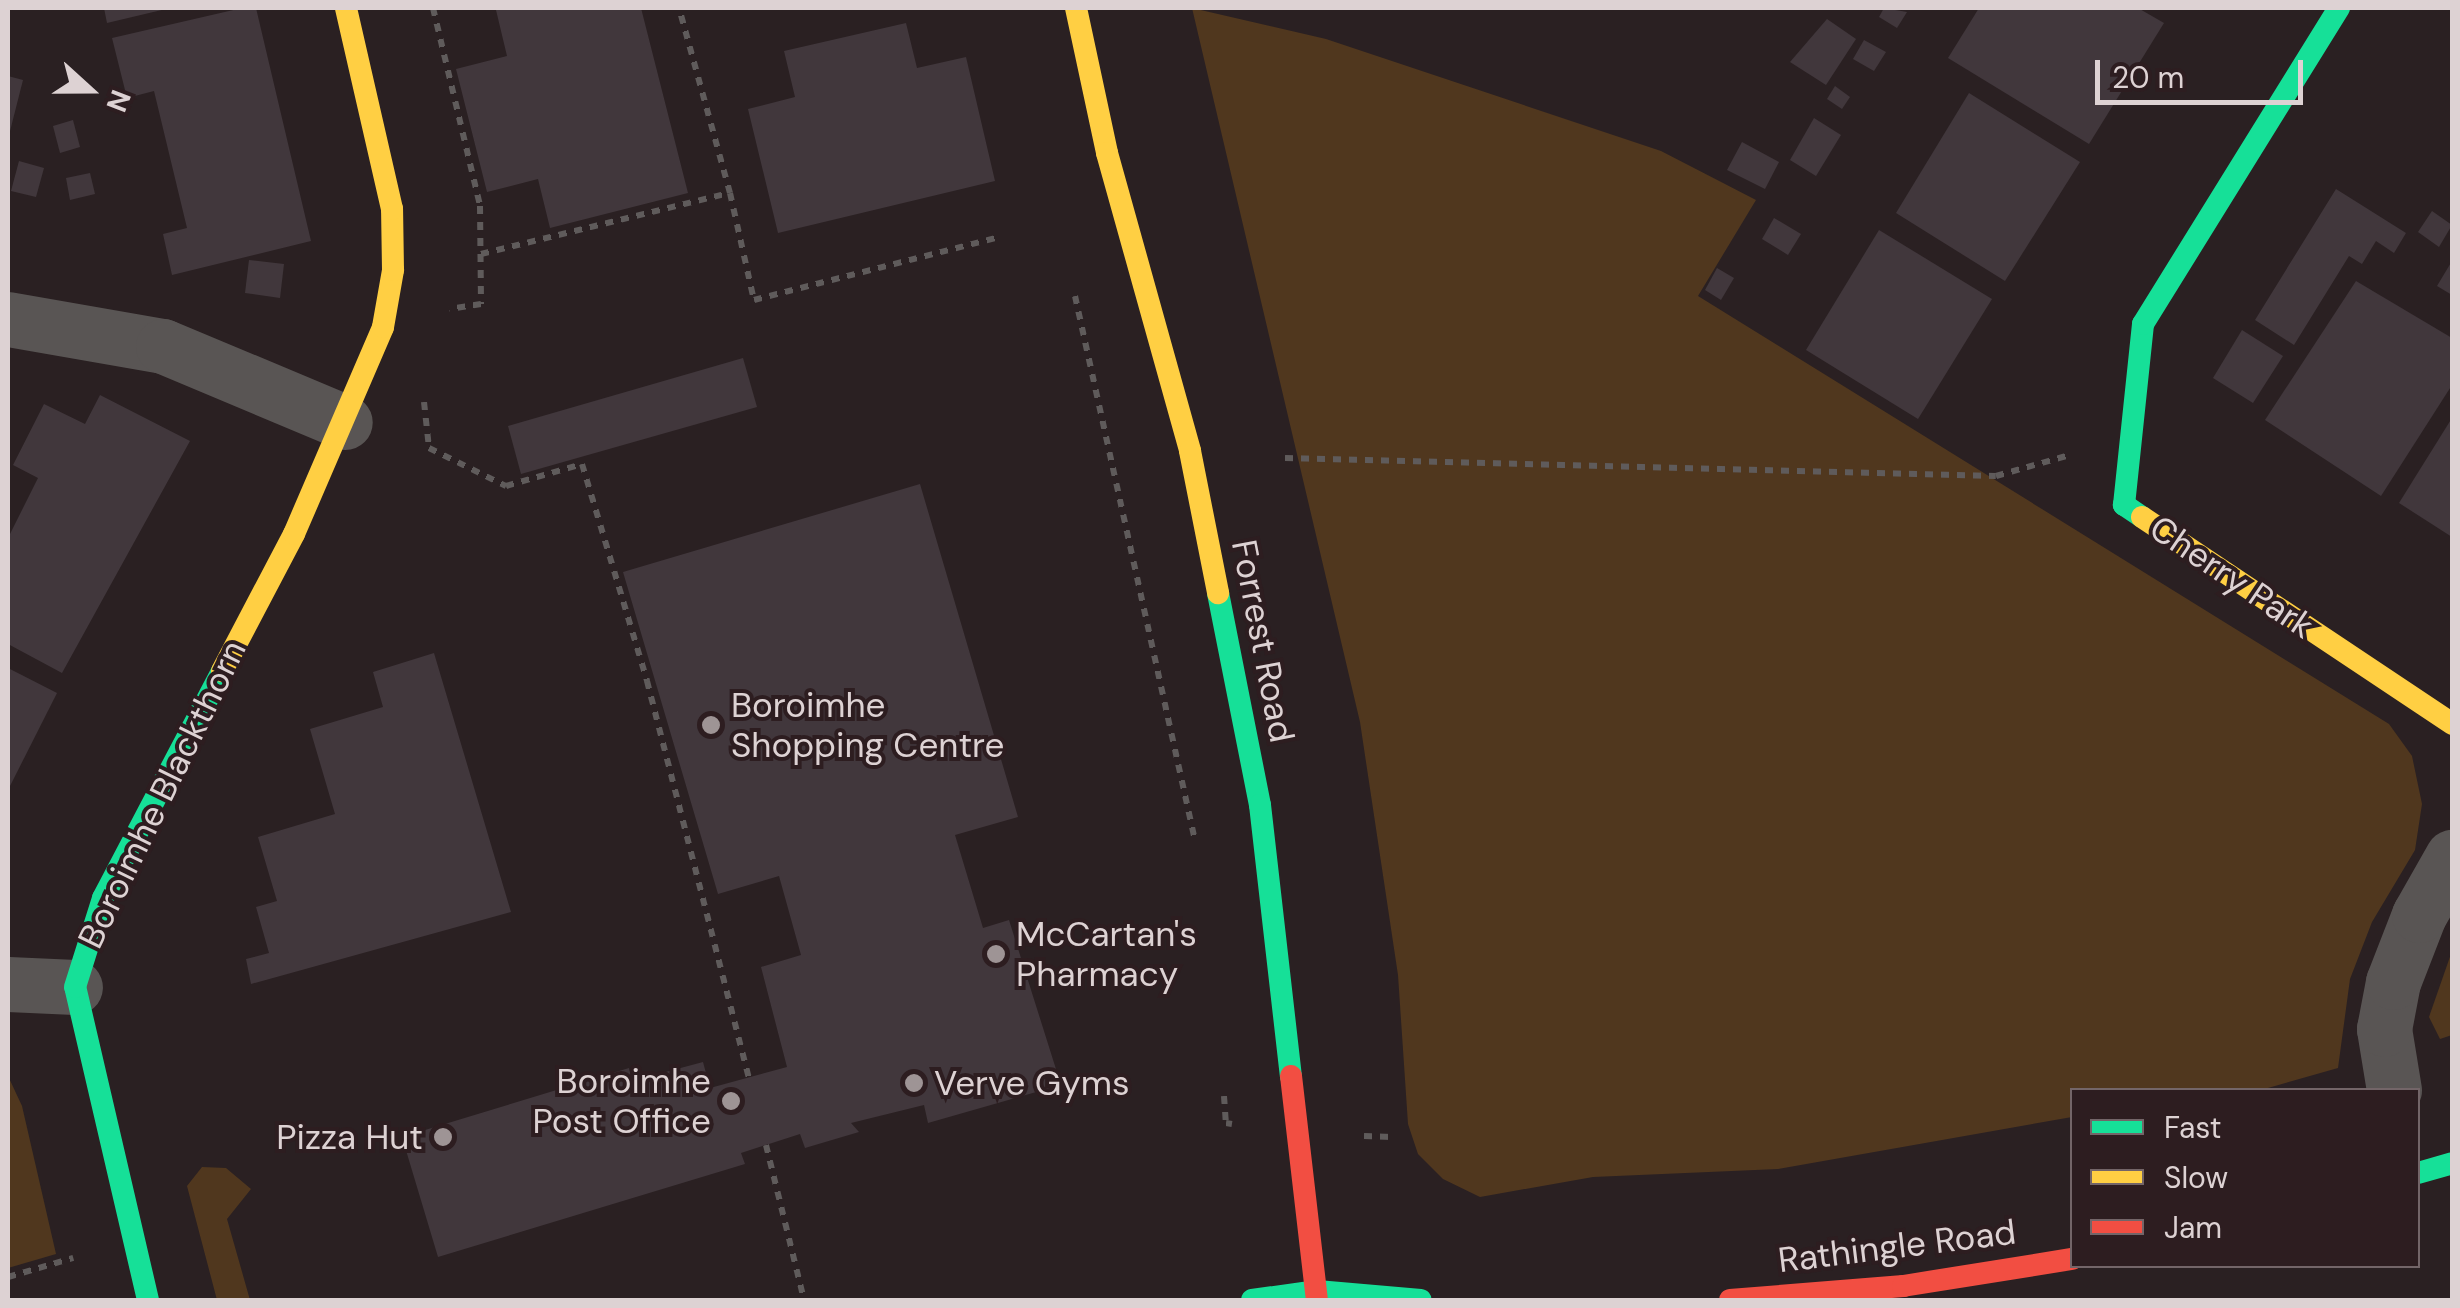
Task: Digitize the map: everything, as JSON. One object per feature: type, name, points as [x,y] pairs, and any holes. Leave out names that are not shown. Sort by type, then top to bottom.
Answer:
[{"type":"street","name":"Boroimhe Blackthorn","points":[[148,1300],[75,986],[102,898],[345,422],[383,327],[394,270],[392,209],[346,8]]},
{"type":"street","name":"Forrest Road","points":[[1076,8],[1107,153],[1190,451],[1253,768],[1317,1296]]},
{"type":"street","name":"Cherry Park","points":[[2339,8],[2143,324],[2135,435],[2124,505],[2452,724]]},
{"type":"street","points":[[8,319],[163,346],[345,422]]},
{"type":"street","points":[[2394,1088],[2384,1029],[2393,982],[2419,915],[2452,857]]},
{"type":"street","points":[[8,984],[75,986]]},
{"type":"street","points":[[2420,1172],[2452,1162]]},
{"type":"street","name":"Rathingle Road","points":[[1730,1300],[1903,1286],[2070,1259]]},
{"type":"street","points":[[1252,1300],[1317,1296],[1421,1300]]},
{"type":"path","points":[[434,8],[480,206],[481,304],[448,309],[443,327]]},
{"type":"path","points":[[679,8],[730,193],[754,300],[999,237]]},
{"type":"path","points":[[480,254],[730,193]]},
{"type":"path","points":[[1074,292],[1195,839]]},
{"type":"path","points":[[429,383],[424,401],[429,448],[450,464],[506,486],[582,464],[647,681],[750,1077]]},
{"type":"path","points":[[1285,458],[1996,476],[2135,435]]},
{"type":"path","points":[[1223,1085],[1226,1123],[1298,1133]]},
{"type":"path","points":[[766,1145],[804,1300]]},
{"type":"shaded area","points":[[1192,8],[1326,39],[1661,151],[1756,200],[1698,296],[2389,724],[2412,756],[2422,804],[2415,850],[2372,922],[2350,979],[2338,1068],[2268,1088],[2070,1088],[2070,1117],[1778,1169],[1593,1177],[1480,1197],[1443,1179],[1418,1154],[1408,1124],[1398,975],[1360,722]]},
{"type":"shaded area","points":[[2452,951],[2452,1035],[2440,1039],[2429,1017]]},
{"type":"shaded area","points":[[8,1076],[22,1106],[56,1254],[8,1268]]},
{"type":"shaded area","points":[[202,1167],[226,1168],[251,1189],[227,1219],[250,1300],[217,1300],[187,1186]]},
{"type":"building","points":[[104,8],[166,8],[166,9],[107,23]]},
{"type":"building","points":[[256,8],[311,241],[172,275],[163,234],[187,228],[154,91],[127,98],[112,38]]},
{"type":"building","points":[[641,8],[688,193],[550,228],[538,179],[487,192],[456,69],[507,56],[496,10]]},
{"type":"building","points":[[1884,8],[1907,12],[1897,28],[1879,17]]},
{"type":"building","points":[[1979,8],[2138,8],[2164,23],[2089,144],[1948,58]]},
{"type":"building","points":[[1827,19],[1856,39],[1826,85],[1790,62]]},
{"type":"building","points":[[906,23],[917,68],[966,57],[995,181],[778,233],[748,109],[795,97],[784,51]]},
{"type":"building","points":[[1864,40],[1886,52],[1874,71],[1853,59]]},
{"type":"building","points":[[8,76],[23,80],[9,135],[8,135]]},
{"type":"building","points":[[1835,86],[1850,97],[1842,109],[1827,99]]},
{"type":"building","points":[[1969,93],[2080,162],[2005,281],[1896,213]]},
{"type":"building","points":[[1814,118],[1841,135],[1816,176],[1790,160]]},
{"type":"building","points":[[73,120],[80,147],[60,153],[53,126]]},
{"type":"building","points":[[1742,142],[1779,162],[1765,189],[1727,170]]},
{"type":"building","points":[[19,161],[44,168],[36,197],[11,191]]},
{"type":"building","points":[[90,173],[95,194],[70,200],[66,178]]},
{"type":"building","points":[[2336,189],[2406,233],[2394,253],[2376,241],[2362,264],[2349,256],[2294,345],[2255,320]]},
{"type":"building","points":[[2432,211],[2452,225],[2439,247],[2418,232]]},
{"type":"building","points":[[1774,218],[1801,234],[1788,255],[1762,239]]},
{"type":"building","points":[[1879,230],[1992,299],[1918,419],[1806,350]]},
{"type":"building","points":[[249,260],[284,264],[280,298],[245,293]]},
{"type":"building","points":[[2452,261],[2452,295],[2437,286]]},
{"type":"building","points":[[1717,268],[1734,278],[1721,300],[1705,290]]},
{"type":"building","points":[[2356,281],[2452,338],[2452,385],[2381,496],[2265,420]]},
{"type":"building","points":[[2242,330],[2283,356],[2253,403],[2213,378]]},
{"type":"building","points":[[743,358],[757,407],[521,474],[508,426]]},
{"type":"building","points":[[100,395],[190,441],[62,673],[8,644],[8,538],[38,478],[13,465],[44,404],[85,424]]},
{"type":"building","points":[[2452,418],[2452,537],[2399,503]]},
{"type":"building","points":[[920,484],[1018,817],[955,835],[983,928],[1009,920],[1061,1085],[928,1123],[924,1105],[851,1123],[859,1132],[805,1148],[800,1134],[741,1153],[745,1164],[438,1257],[402,1137],[629,1068],[632,1081],[703,1062],[710,1088],[787,1067],[761,967],[801,955],[779,876],[718,894],[623,572]]},
{"type":"building","points":[[434,653],[511,912],[251,984],[246,959],[269,953],[256,907],[277,901],[258,837],[335,814],[310,729],[383,707],[373,672]]},
{"type":"building","points":[[8,668],[57,693],[8,790]]},
{"type":"traffic: fast","points":[[2142,517],[2124,505],[2143,324],[2339,8]]},
{"type":"traffic: fast","points":[[1218,593],[1260,805],[1291,1076]]},
{"type":"traffic: fast","points":[[148,1300],[75,987],[103,898],[222,671]]},
{"type":"traffic: fast","points":[[2420,1172],[2452,1163]]},
{"type":"traffic: fast","points":[[1252,1300],[1317,1291],[1421,1300]]},
{"type":"traffic: slow","points":[[222,671],[294,534],[383,327],[393,270],[392,209],[346,8]]},
{"type":"traffic: slow","points":[[1076,8],[1107,153],[1190,451],[1218,593]]},
{"type":"traffic: slow","points":[[2142,517],[2452,724]]},
{"type":"traffic: jam","points":[[1291,1076],[1317,1300]]},
{"type":"traffic: jam","points":[[1730,1300],[1903,1286],[2070,1259]]},
{"type":"place","name":"Boroimhe Shopping Centre","points":[[711,725]]},
{"type":"place","name":"McCartan's Pharmacy","points":[[996,954]]},
{"type":"place","name":"Verve Gyms","points":[[914,1083]]},
{"type":"place","name":"Boroimhe Post Office","points":[[731,1101]]},
{"type":"place","name":"Pizza Hut","points":[[443,1137]]}]
